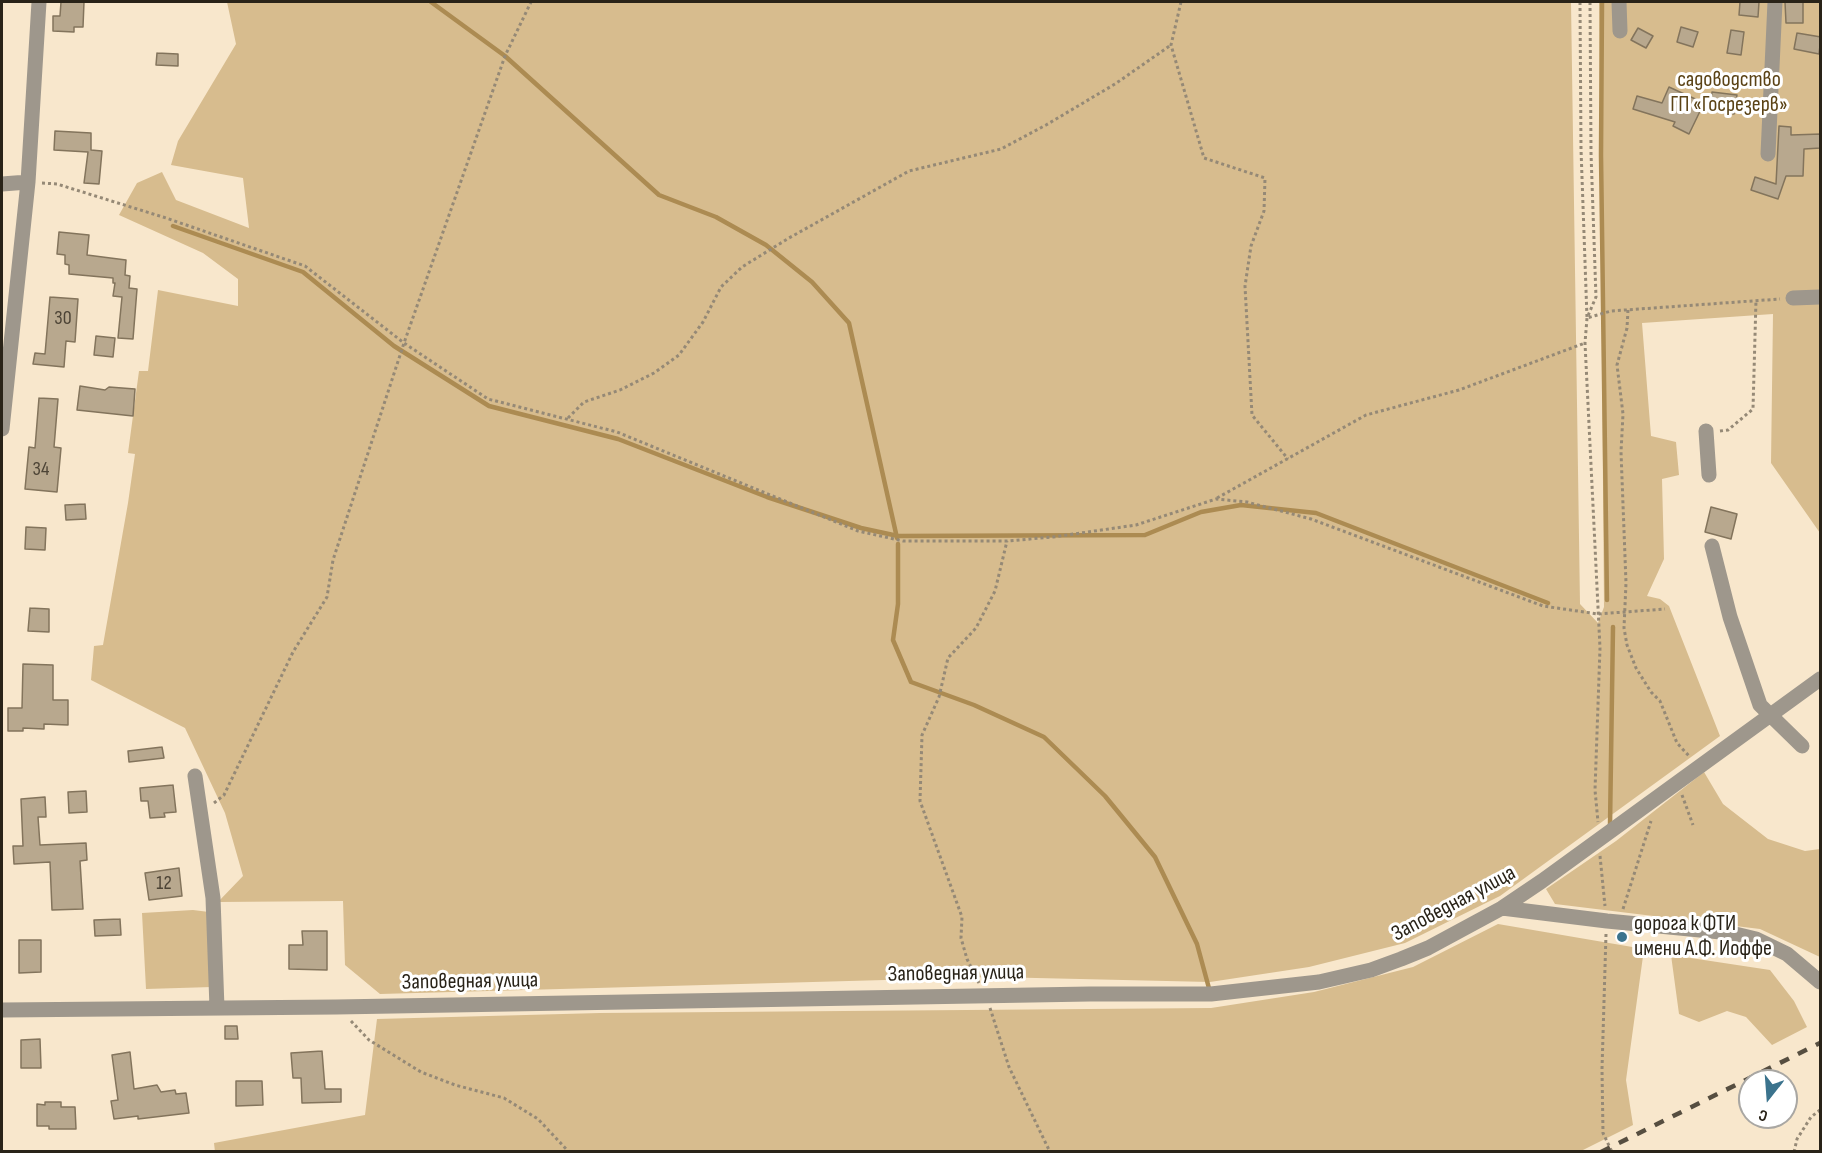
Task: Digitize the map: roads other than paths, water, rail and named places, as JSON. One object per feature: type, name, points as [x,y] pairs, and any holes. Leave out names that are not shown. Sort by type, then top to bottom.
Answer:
[{"type":"street","points":[[2,429],[28,182],[39,2]]},
{"type":"street","points":[[1619,2],[1620,31]]},
{"type":"street","points":[[1768,154],[1776,2]]},
{"type":"street","points":[[2,184],[28,182]]},
{"type":"street","points":[[1793,298],[1821,297]]},
{"type":"street","points":[[1706,431],[1708,475]]},
{"type":"street","points":[[1712,546],[1730,617],[1760,705],[1802,746]]},
{"type":"street","name":"Заповедная улица","points":[[2,1010],[1210,994],[1319,982],[1371,970],[1401,959],[1428,948],[1502,908],[1821,679]]},
{"type":"street","points":[[195,776],[213,898],[218,1008]]},
{"type":"street","points":[[1502,908],[1731,933],[1755,939],[1787,954],[1821,982]]},
{"type":"waterway","points":[[431,2],[505,56],[659,195],[716,217],[766,245],[812,282],[849,323],[897,538]]},
{"type":"waterway","points":[[1602,2],[1601,155],[1607,600]]},
{"type":"waterway","points":[[173,226],[303,272],[394,346],[489,406],[618,439],[767,497],[861,528],[898,536],[1145,535],[1201,512],[1241,505],[1316,513],[1548,603]]},
{"type":"waterway","points":[[898,544],[898,604],[893,640],[911,682],[974,705],[1044,737],[1105,796],[1155,857],[1197,944],[1210,992]]},
{"type":"waterway","points":[[1610,825],[1613,627]]},
{"type":"railway","points":[[1601,1152],[1820,1043]]},
{"type":"place","name":"дорога к ФТИ имени А.Ф. Иоффе","points":[[1622,937]]},
{"type":"park label","name":"садоводство ГП «Госрезерв»","points":[[1729,92]]}]
